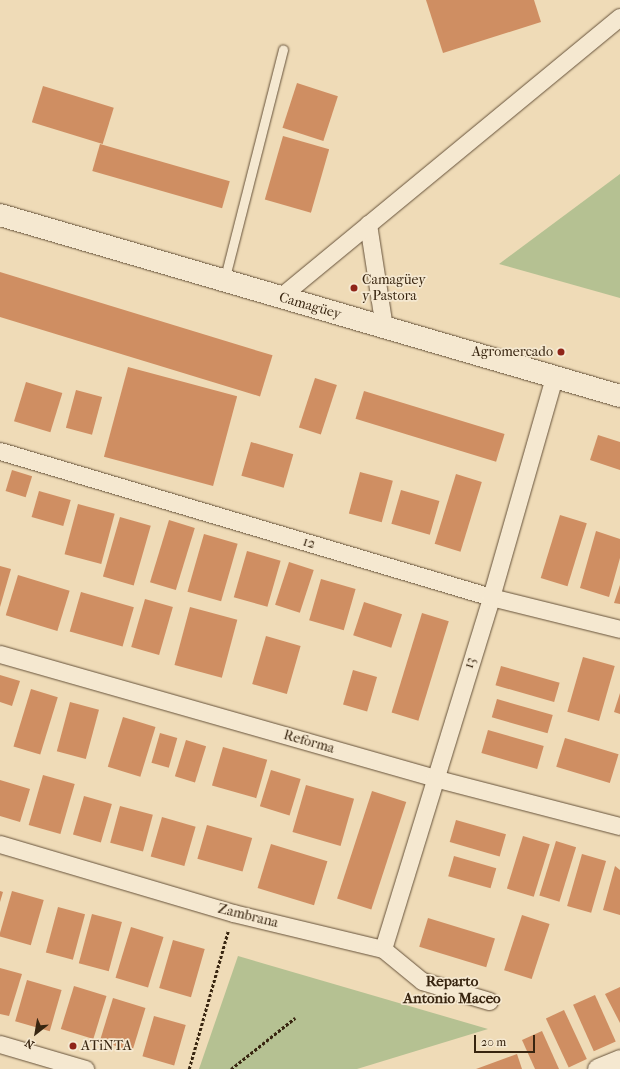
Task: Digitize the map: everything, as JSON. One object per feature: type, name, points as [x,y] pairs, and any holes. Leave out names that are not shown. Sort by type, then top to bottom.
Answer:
[{"type":"main road","name":"Camagüey","points":[[0,215],[620,396]]},
{"type":"street","points":[[280,297],[620,17]]},
{"type":"street","points":[[368,224],[384,327]]},
{"type":"street","name":"13","points":[[383,949],[434,778],[491,597],[554,377]]},
{"type":"street","name":"12","points":[[0,451],[491,597],[620,629]]},
{"type":"street","name":"Reforma","points":[[0,654],[434,778],[620,826]]},
{"type":"street","name":"Zambrana","points":[[0,844],[234,913],[383,949],[422,981],[489,1001]]},
{"type":"street","points":[[0,1044],[85,1069]]},
{"type":"street","points":[[598,1069],[620,1060]]},
{"type":"lane","points":[[224,281],[283,48]]},
{"type":"path","points":[[189,1069],[234,913]]},
{"type":"path","points":[[231,1069],[295,1018]]},
{"type":"green space","points":[[620,174],[620,298],[499,264]]},
{"type":"green space","points":[[238,956],[488,1029],[357,1069],[199,1069]]},
{"type":"building","points":[[426,0],[534,0],[541,22],[443,53]]},
{"type":"building","points":[[297,83],[338,96],[323,141],[282,128]]},
{"type":"building","points":[[43,86],[114,108],[103,144],[32,122]]},
{"type":"building","points":[[283,136],[329,149],[311,213],[265,199]]},
{"type":"building","points":[[100,144],[230,181],[222,208],[92,171]]},
{"type":"building","points":[[0,272],[273,355],[260,396],[0,317]]},
{"type":"building","points":[[128,367],[237,396],[213,486],[104,457]]},
{"type":"building","points":[[315,378],[337,385],[321,435],[299,427]]},
{"type":"building","points":[[26,382],[62,393],[50,432],[14,421]]},
{"type":"building","points":[[76,390],[102,397],[92,435],[66,428]]},
{"type":"building","points":[[364,391],[505,434],[496,462],[356,419]]},
{"type":"building","points":[[598,435],[620,442],[620,470],[590,460]]},
{"type":"building","points":[[251,442],[293,454],[284,488],[241,476]]},
{"type":"building","points":[[12,470],[32,476],[26,497],[6,491]]},
{"type":"building","points":[[360,472],[393,481],[382,522],[349,514]]},
{"type":"building","points":[[456,474],[482,482],[460,552],[435,544]]},
{"type":"building","points":[[401,490],[439,501],[430,535],[391,524]]},
{"type":"building","points":[[39,491],[71,500],[63,526],[32,517]]},
{"type":"building","points":[[78,504],[115,514],[101,564],[65,554]]},
{"type":"building","points":[[560,515],[587,523],[567,586],[541,578]]},
{"type":"building","points":[[120,517],[151,526],[134,585],[103,577]]},
{"type":"building","points":[[169,520],[195,528],[176,590],[150,582]]},
{"type":"building","points":[[596,531],[620,539],[620,558],[609,597],[580,588]]},
{"type":"building","points":[[204,534],[238,544],[221,601],[187,592]]},
{"type":"building","points":[[247,551],[281,561],[267,607],[234,597]]},
{"type":"building","points":[[289,562],[314,570],[300,613],[275,605]]},
{"type":"building","points":[[0,566],[11,569],[0,607]]},
{"type":"building","points":[[18,575],[70,591],[57,631],[6,615]]},
{"type":"building","points":[[321,579],[356,589],[344,630],[309,620]]},
{"type":"building","points":[[620,585],[620,604],[614,603]]},
{"type":"building","points":[[81,592],[134,607],[123,647],[70,631]]},
{"type":"building","points":[[145,599],[173,607],[159,655],[131,647]]},
{"type":"building","points":[[364,602],[402,614],[391,648],[353,635]]},
{"type":"building","points":[[190,607],[237,620],[222,678],[174,665]]},
{"type":"building","points":[[422,613],[449,621],[418,721],[392,712]]},
{"type":"building","points":[[266,636],[301,646],[287,694],[252,684]]},
{"type":"building","points":[[583,657],[615,666],[599,721],[567,712]]},
{"type":"building","points":[[501,666],[560,683],[554,702],[495,685]]},
{"type":"building","points":[[353,670],[377,677],[367,711],[343,705]]},
{"type":"building","points":[[0,675],[20,681],[12,706],[0,702]]},
{"type":"building","points":[[31,689],[58,697],[40,755],[13,746]]},
{"type":"building","points":[[620,693],[620,714],[614,712]]},
{"type":"building","points":[[497,699],[553,715],[548,733],[492,717]]},
{"type":"building","points":[[70,702],[99,710],[86,759],[57,751]]},
{"type":"building","points":[[123,717],[156,727],[140,777],[108,767]]},
{"type":"building","points":[[488,730],[544,746],[537,769],[481,753]]},
{"type":"building","points":[[160,733],[177,738],[169,768],[151,763]]},
{"type":"building","points":[[565,738],[619,754],[610,783],[556,767]]},
{"type":"building","points":[[186,740],[206,746],[195,782],[175,776]]},
{"type":"building","points":[[223,747],[267,760],[256,798],[212,785]]},
{"type":"building","points":[[271,770],[301,779],[290,815],[260,806]]},
{"type":"building","points":[[43,775],[75,784],[60,834],[29,825]]},
{"type":"building","points":[[0,780],[30,789],[20,822],[0,816]]},
{"type":"building","points":[[306,785],[354,799],[341,846],[292,832]]},
{"type":"building","points":[[372,791],[406,802],[371,910],[337,898]]},
{"type":"building","points":[[84,796],[112,804],[101,842],[73,834]]},
{"type":"building","points":[[120,806],[153,815],[143,852],[110,843]]},
{"type":"building","points":[[162,817],[196,827],[184,866],[151,856]]},
{"type":"building","points":[[456,820],[506,834],[500,856],[450,842]]},
{"type":"building","points":[[207,825],[252,838],[243,872],[197,859]]},
{"type":"building","points":[[523,836],[550,844],[534,897],[507,889]]},
{"type":"building","points":[[556,841],[576,847],[559,902],[539,896]]},
{"type":"building","points":[[271,844],[327,861],[314,905],[258,888]]},
{"type":"building","points":[[582,854],[606,861],[591,913],[567,906]]},
{"type":"building","points":[[454,856],[496,868],[491,888],[448,876]]},
{"type":"building","points":[[615,866],[620,870],[620,915],[603,910]]},
{"type":"building","points":[[0,891],[3,892],[0,902]]},
{"type":"building","points":[[12,891],[44,900],[31,945],[0,936]]},
{"type":"building","points":[[58,907],[85,914],[73,960],[46,952]]},
{"type":"building","points":[[92,914],[122,922],[109,971],[79,963]]},
{"type":"building","points":[[522,915],[550,924],[532,979],[504,970]]},
{"type":"building","points":[[428,918],[495,938],[486,967],[419,947]]},
{"type":"building","points":[[131,927],[164,937],[148,988],[116,978]]},
{"type":"building","points":[[173,940],[205,949],[191,997],[159,988]]},
{"type":"building","points":[[0,968],[22,974],[9,1016],[0,1014]]},
{"type":"building","points":[[27,980],[62,990],[50,1031],[15,1021]]},
{"type":"building","points":[[74,986],[107,996],[93,1039],[61,1029]]},
{"type":"building","points":[[620,987],[620,1023],[605,994]]},
{"type":"building","points":[[595,995],[616,1042],[594,1051],[573,1005]]},
{"type":"building","points":[[113,998],[146,1008],[132,1051],[100,1041]]},
{"type":"building","points":[[564,1010],[587,1059],[569,1067],[546,1018]]},
{"type":"building","points":[[154,1016],[186,1025],[174,1065],[142,1056]]},
{"type":"building","points":[[542,1031],[559,1069],[535,1069],[522,1040]]},
{"type":"building","points":[[517,1054],[522,1069],[476,1069]]},
{"type":"place","name":"Camagüey y Pastora","points":[[354,288]]},
{"type":"place","name":"Agromercado","points":[[561,352]]},
{"type":"place","name":"ATiNTA","points":[[73,1046]]},
{"type":"district","name":"Reparto Antonio Maceo","points":[[452,990]]}]
